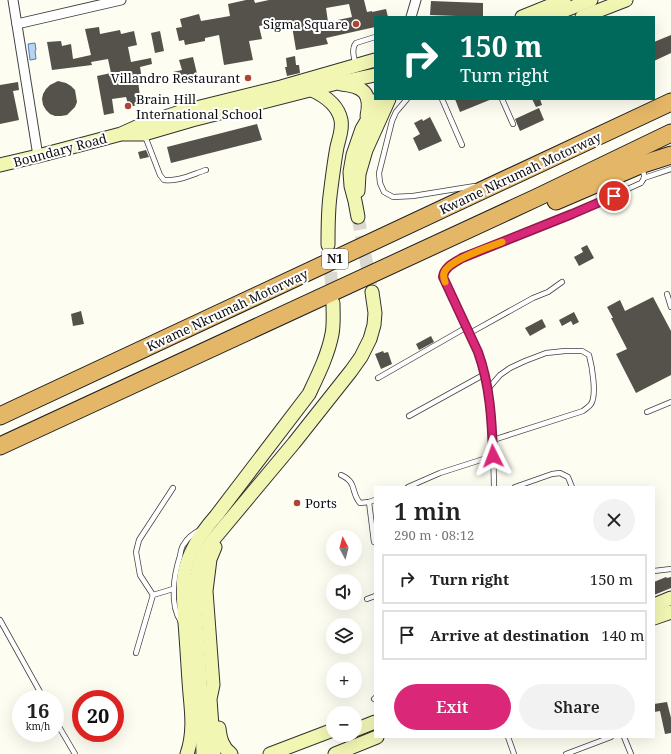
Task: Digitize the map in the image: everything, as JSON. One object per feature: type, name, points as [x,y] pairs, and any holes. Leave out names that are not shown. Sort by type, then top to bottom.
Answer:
[{"type":"highway","name":"Kwame Nkrumah Motorway","points":[[0,416],[671,102]]},
{"type":"highway","name":"N1","points":[[0,446],[536,198],[671,133]]},
{"type":"highway","points":[[381,270],[397,268],[433,256],[530,212],[642,172],[671,155]]},
{"type":"main road","points":[[524,16],[564,0]]},
{"type":"main road","points":[[551,16],[591,0]]},
{"type":"main road","points":[[585,16],[626,0]]},
{"type":"main road","name":"Boundary Road","points":[[143,130],[180,112],[281,87],[374,60]]},
{"type":"main road","name":"Boundary Road","points":[[0,165],[120,134],[172,126],[374,74]]},
{"type":"main road","points":[[337,83],[360,88],[365,93],[368,100],[368,110],[365,124]]},
{"type":"main road","points":[[312,90],[325,96],[332,103],[338,110],[341,120],[341,130],[330,197],[328,245]]},
{"type":"main road","points":[[358,216],[351,186],[350,172],[353,155],[360,134],[372,112],[386,100]]},
{"type":"main road","points":[[355,201],[359,188],[359,174],[366,150],[386,100]]},
{"type":"main road","points":[[203,754],[195,601],[195,586],[202,556],[213,540],[351,371],[364,352],[374,325],[375,313],[372,292]]},
{"type":"main road","points":[[187,754],[192,737],[192,714],[184,574],[189,558],[196,542],[205,528],[216,516],[309,394],[325,358],[332,334],[333,303]]},
{"type":"main road","points":[[245,478],[268,474]]},
{"type":"main road","points":[[214,754],[210,699],[212,685],[206,591],[210,559],[224,527]]},
{"type":"main road","points":[[655,605],[671,598]]},
{"type":"main road","points":[[655,618],[671,612]]},
{"type":"main road","points":[[212,685],[216,698],[220,737],[223,745],[231,754]]},
{"type":"main road","points":[[362,718],[374,713]]},
{"type":"main road","points":[[362,727],[374,722]]},
{"type":"main road","points":[[270,754],[326,733]]},
{"type":"main road","points":[[335,754],[375,738]]},
{"type":"main road","points":[[294,754],[326,741]]},
{"type":"street","points":[[13,0],[38,156]]},
{"type":"street","points":[[17,24],[121,0]]},
{"type":"street","points":[[411,16],[416,0]]},
{"type":"lane","points":[[356,65],[353,54],[356,43],[374,38]]},
{"type":"lane","points":[[406,100],[396,112],[392,121],[379,173],[380,183],[384,192],[393,197],[413,196],[445,192],[504,180]]},
{"type":"lane","points":[[442,100],[462,145]]},
{"type":"lane","points":[[502,100],[513,124]]},
{"type":"lane","points":[[143,130],[160,175],[164,180],[177,179],[206,170]]},
{"type":"lane","points":[[494,486],[493,440],[485,374],[470,333],[443,277],[444,273],[447,268],[462,258],[642,184],[642,172],[671,169]]},
{"type":"lane","points":[[470,333],[533,298],[548,292],[562,282]]},
{"type":"lane","points":[[667,294],[671,307]]},
{"type":"lane","points":[[378,378],[467,327]]},
{"type":"lane","points":[[488,389],[500,375],[510,368],[546,353],[582,351],[589,355],[593,378],[593,396],[591,404],[583,410],[493,440]]},
{"type":"lane","points":[[409,416],[485,374]]},
{"type":"lane","points":[[647,412],[671,402]]},
{"type":"lane","points":[[410,486],[440,473],[493,456]]},
{"type":"lane","points":[[519,486],[552,474],[560,473],[568,477],[572,486]]},
{"type":"lane","points":[[341,475],[348,479],[353,485],[357,499],[360,503],[374,500]]},
{"type":"lane","points":[[136,653],[153,595],[140,575],[136,552],[139,540],[173,488]]},
{"type":"lane","points":[[369,502],[374,542]]},
{"type":"lane","points":[[186,629],[177,617],[173,589],[175,571],[183,545],[195,532],[205,528]]},
{"type":"lane","points":[[655,571],[671,569]]},
{"type":"lane","points":[[153,595],[173,589]]},
{"type":"lane","points":[[367,600],[374,596]]},
{"type":"lane","points":[[0,620],[39,690]]},
{"type":"lane","points":[[64,735],[75,754]]},
{"type":"lane","points":[[508,738],[514,754]]},
{"type":"lane","points":[[566,754],[608,738]]},
{"type":"lane","points":[[624,738],[631,754]]},
{"type":"water","points":[[35,43],[36,59],[30,60],[28,44]]},
{"type":"building","points":[[246,0],[254,0],[255,3],[269,0],[364,0],[367,12],[386,9],[388,16],[374,16],[374,27],[326,38],[328,44],[296,50],[291,20],[259,26],[262,39],[249,41],[253,60],[224,65],[219,35],[205,38],[205,41],[185,45],[184,40],[179,41],[176,28],[182,27],[180,19],[199,14],[201,21],[230,16],[228,4]],"holes":[[[349,4],[352,17],[328,22],[326,8]]]},
{"type":"building","points":[[431,1],[483,3],[483,16],[430,15]]},
{"type":"building","points":[[99,27],[100,34],[120,30],[121,34],[134,31],[137,45],[128,47],[131,62],[151,58],[152,64],[140,67],[142,79],[138,80],[140,97],[144,96],[146,103],[129,107],[126,97],[112,99],[114,113],[104,115],[97,76],[111,73],[108,59],[91,62],[92,65],[52,70],[47,42],[61,41],[62,46],[71,44],[73,59],[91,55],[85,29]]},
{"type":"building","points":[[160,31],[164,51],[155,53],[151,33]]},
{"type":"building","points":[[671,35],[671,53],[655,61],[655,42]]},
{"type":"building","points":[[295,56],[296,65],[299,65],[300,73],[287,76],[285,67],[287,67],[286,58]]},
{"type":"building","points":[[193,57],[198,78],[176,83],[173,72],[182,70],[179,60]]},
{"type":"building","points":[[58,81],[66,83],[75,90],[77,102],[75,107],[67,115],[55,116],[50,114],[43,105],[42,99],[46,89]]},
{"type":"building","points":[[18,82],[19,90],[13,91],[19,120],[0,124],[0,85]]},
{"type":"building","points":[[455,100],[490,100],[460,112]]},
{"type":"building","points":[[532,100],[540,100],[542,105],[536,107]]},
{"type":"building","points":[[539,108],[544,120],[520,131],[515,119]]},
{"type":"building","points":[[430,117],[442,141],[419,151],[413,138],[420,134],[414,123],[422,119],[423,121]]},
{"type":"building","points":[[257,124],[262,140],[171,163],[167,147]]},
{"type":"building","points":[[146,150],[149,157],[140,159],[138,152]]},
{"type":"building","points":[[587,245],[594,258],[579,266],[574,257],[583,252],[581,248]]},
{"type":"building","points":[[653,297],[671,331],[671,375],[636,393],[616,354],[627,349],[607,307],[620,300],[625,311]]},
{"type":"building","points":[[81,311],[84,324],[73,326],[71,314]]},
{"type":"building","points":[[574,312],[579,322],[573,325],[571,321],[562,326],[559,320]]},
{"type":"building","points":[[542,319],[546,327],[530,336],[525,328]]},
{"type":"building","points":[[431,336],[434,342],[419,350],[416,344]]},
{"type":"building","points":[[383,351],[384,353],[388,352],[392,364],[381,369],[375,354]]},
{"type":"building","points":[[666,577],[671,577],[671,588],[655,595],[655,582]]},
{"type":"building","points":[[667,702],[671,718],[671,733],[665,734],[660,711],[655,712],[655,704]]},
{"type":"tunnel","points":[[358,217],[372,292]]},
{"type":"tunnel","points":[[329,253],[333,301]]},
{"type":"slow traffic","points":[[445,282],[443,277],[447,268],[462,258],[502,242]]},
{"type":"place","name":"Sigma Square","points":[[356,24]]},
{"type":"place","name":"Villandro Restaurant","points":[[248,78]]},
{"type":"place","name":"Brain Hill International School","points":[[128,106]]},
{"type":"place","name":"Ports","points":[[297,503]]},
{"type":"route","points":[[493,456],[488,389],[482,362],[443,277],[444,273],[447,268],[462,258],[614,196]]}]
